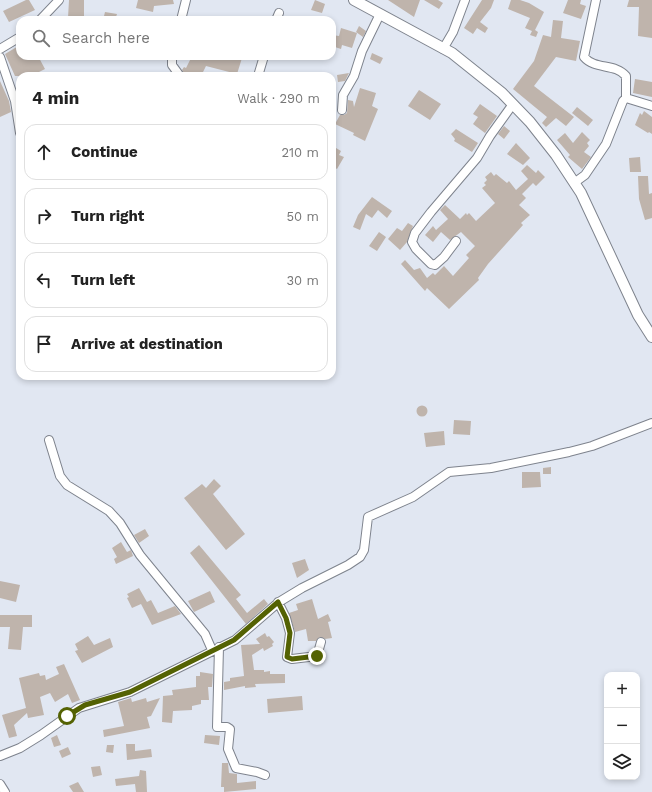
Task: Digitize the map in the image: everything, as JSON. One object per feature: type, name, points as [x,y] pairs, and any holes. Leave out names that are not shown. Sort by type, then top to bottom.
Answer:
[{"type":"street","points":[[44,16],[59,0]]},
{"type":"street","points":[[182,16],[186,0]]},
{"type":"street","points":[[354,0],[452,53],[513,104],[556,155],[574,183],[613,259],[638,315],[652,337]]},
{"type":"street","points":[[443,49],[453,32],[465,0]]},
{"type":"street","points":[[574,183],[585,175],[606,144],[621,104],[626,98],[626,76],[621,70],[589,63],[584,57],[596,0]]},
{"type":"street","points":[[342,110],[343,95],[354,76],[362,51],[380,14]]},
{"type":"street","points":[[0,49],[16,39]]},
{"type":"street","points":[[0,57],[16,107]]},
{"type":"street","points":[[172,60],[172,65],[177,72]]},
{"type":"street","points":[[259,72],[263,60]]},
{"type":"street","points":[[626,98],[652,106]]},
{"type":"street","points":[[456,241],[444,257],[435,265],[431,264],[416,249],[412,242],[415,233],[477,158],[490,136],[513,104]]},
{"type":"street","points":[[0,756],[20,748],[42,735],[79,708],[130,692],[240,636],[278,602],[302,588],[348,566],[360,557],[364,550],[368,517],[413,497],[449,472],[491,468],[569,452],[592,446],[652,423]]},
{"type":"street","points":[[49,440],[60,476],[67,485],[109,510],[120,523],[140,555],[216,649],[217,727],[230,728],[228,749],[236,768],[265,775]]},
{"type":"street","points":[[278,602],[286,618],[290,633],[287,657],[292,659],[317,656],[321,642]]},
{"type":"street","points":[[0,784],[5,792]]},
{"type":"building","points":[[26,0],[29,0],[35,10],[22,16],[16,16],[16,19],[9,22],[3,11]]},
{"type":"building","points":[[69,0],[84,0],[84,16],[68,16]]},
{"type":"building","points":[[138,0],[173,0],[174,4],[154,6],[153,12],[136,8]]},
{"type":"building","points":[[315,0],[325,4],[322,13],[311,10]]},
{"type":"building","points":[[388,0],[420,0],[414,17]]},
{"type":"building","points":[[424,0],[438,0],[443,3],[439,9]]},
{"type":"building","points":[[482,0],[494,0],[491,8],[480,22],[488,28],[485,33],[477,28],[473,34],[464,28]]},
{"type":"building","points":[[511,0],[520,0],[529,3],[544,12],[535,30],[538,32],[536,37],[530,35],[532,31],[525,28],[530,18],[508,9]]},
{"type":"building","points":[[568,0],[581,0],[580,4],[586,6],[581,19],[563,13]]},
{"type":"building","points":[[629,0],[652,0],[652,38],[638,36],[639,7],[627,7]]},
{"type":"building","points":[[105,12],[117,14],[116,16],[104,16]]},
{"type":"building","points":[[553,20],[563,21],[561,38],[580,41],[576,61],[556,57],[534,86],[574,117],[566,126],[556,118],[546,127],[542,123],[547,117],[513,89],[534,61],[543,35],[551,37]]},
{"type":"building","points":[[359,26],[366,31],[363,37],[356,32]]},
{"type":"building","points":[[341,28],[357,33],[352,48],[342,45],[341,49],[336,47],[336,36],[339,36]]},
{"type":"building","points":[[16,47],[16,60],[40,60],[45,69],[39,72],[16,72],[15,76],[5,54]]},
{"type":"building","points":[[372,53],[383,58],[380,64],[370,59]]},
{"type":"building","points":[[190,60],[241,60],[238,72],[229,72],[206,66],[203,72],[183,72],[182,70],[184,67],[186,68]]},
{"type":"building","points":[[349,73],[345,81],[338,82],[337,75]]},
{"type":"building","points":[[635,79],[652,82],[652,97],[633,93]]},
{"type":"building","points":[[0,81],[9,101],[11,112],[0,117]]},
{"type":"building","points":[[360,88],[376,93],[372,106],[378,109],[365,141],[353,135],[354,133],[336,124],[340,115],[347,113],[348,100],[353,101],[354,107]]},
{"type":"building","points":[[419,90],[441,104],[430,120],[408,106]]},
{"type":"building","points":[[480,104],[497,116],[485,133],[473,124],[478,117],[473,114]]},
{"type":"building","points":[[577,107],[593,120],[588,126],[572,113]]},
{"type":"building","points":[[644,111],[652,117],[652,134],[635,125],[640,113],[642,115]]},
{"type":"building","points":[[504,126],[510,131],[504,139],[498,134]]},
{"type":"building","points":[[456,129],[478,143],[472,152],[454,141],[455,139],[451,134]]},
{"type":"building","points":[[582,132],[590,140],[587,143],[589,146],[584,152],[591,157],[582,169],[568,157],[570,155],[557,140],[565,133],[573,143]]},
{"type":"building","points":[[516,143],[530,158],[523,165],[507,154]]},
{"type":"building","points":[[336,148],[341,151],[339,155],[344,157],[337,169]]},
{"type":"building","points":[[640,157],[641,172],[630,172],[629,158]]},
{"type":"building","points":[[527,165],[536,173],[538,170],[545,177],[536,186],[533,183],[522,194],[526,198],[519,205],[530,215],[521,223],[523,225],[488,264],[478,278],[479,280],[449,309],[427,288],[425,291],[401,264],[405,260],[414,270],[420,268],[427,278],[433,273],[435,275],[444,266],[453,276],[469,258],[466,255],[475,246],[461,232],[450,240],[441,232],[433,242],[425,235],[433,226],[436,230],[448,219],[440,210],[445,205],[460,219],[466,213],[467,215],[469,213],[476,221],[495,203],[482,188],[486,185],[484,183],[487,180],[485,177],[491,172],[494,176],[496,174],[507,183],[509,181],[516,190],[528,179],[521,171]]},
{"type":"building","points":[[638,176],[648,176],[649,194],[652,193],[652,218],[645,220],[639,199]]},
{"type":"building","points":[[372,197],[392,211],[387,218],[378,210],[372,218],[366,214],[360,230],[353,227],[358,215]]},
{"type":"building","points":[[408,223],[413,226],[407,242],[400,250],[388,239],[397,228],[402,231]]},
{"type":"building","points":[[379,232],[386,237],[377,251],[369,246]]},
{"type":"building","points":[[420,406],[424,406],[426,407],[426,415],[420,416],[417,413],[417,409]]},
{"type":"building","points":[[454,420],[471,421],[470,435],[453,434]]},
{"type":"building","points":[[444,431],[445,445],[426,447],[424,433]]},
{"type":"building","points":[[551,467],[551,474],[543,474],[543,468]]},
{"type":"building","points":[[522,472],[540,472],[541,487],[522,488]]},
{"type":"building","points":[[214,479],[221,486],[213,494],[245,534],[226,550],[184,498],[202,484],[206,488]]},
{"type":"building","points":[[145,529],[149,536],[139,543],[134,535]]},
{"type":"building","points":[[121,542],[127,552],[131,550],[133,556],[116,564],[114,559],[117,557],[112,548]]},
{"type":"building","points":[[199,545],[241,595],[236,599],[247,613],[264,599],[268,604],[246,624],[190,553]]},
{"type":"building","points":[[305,559],[309,570],[297,578],[292,563]]},
{"type":"building","points":[[0,581],[20,585],[16,602],[0,598]]},
{"type":"building","points":[[139,588],[147,602],[151,600],[158,613],[175,606],[181,614],[152,625],[141,604],[132,608],[127,598],[129,597],[127,594]]},
{"type":"building","points":[[210,591],[215,602],[194,612],[188,601]]},
{"type":"building","points":[[312,599],[318,619],[328,614],[331,621],[328,622],[332,638],[325,639],[320,637],[316,641],[308,641],[306,629],[295,632],[289,613],[298,610],[296,604]]},
{"type":"building","points":[[0,615],[32,615],[32,627],[23,627],[21,650],[8,649],[10,627],[0,627]]},
{"type":"building","points":[[265,633],[267,637],[269,636],[274,642],[272,644],[273,646],[264,651],[263,648],[252,655],[254,670],[264,670],[264,672],[270,671],[270,674],[285,674],[285,683],[255,684],[256,687],[245,688],[245,686],[224,690],[224,682],[230,681],[230,678],[244,676],[241,645],[260,644],[256,639]]},
{"type":"building","points":[[88,636],[94,645],[110,638],[113,647],[82,663],[75,651],[78,650],[75,644]]},
{"type":"building","points":[[64,664],[80,700],[72,703],[68,694],[55,702],[50,693],[40,697],[44,715],[28,718],[27,713],[14,725],[17,736],[9,738],[2,715],[26,708],[19,678],[39,673],[40,676],[45,675],[46,680],[59,674],[56,667]]},
{"type":"building","points":[[200,672],[213,674],[212,687],[208,687],[209,700],[201,700],[201,704],[192,706],[192,710],[173,711],[172,723],[162,722],[163,696],[173,695],[172,690],[196,687],[196,676],[200,676]]},
{"type":"building","points":[[302,696],[303,710],[268,713],[267,699]]},
{"type":"building","points":[[131,698],[132,702],[146,698],[147,702],[160,698],[151,716],[147,717],[150,728],[104,737],[103,730],[124,726],[118,702]]},
{"type":"building","points":[[57,735],[61,745],[54,747],[51,738]]},
{"type":"building","points":[[205,735],[220,736],[219,745],[204,743]]},
{"type":"building","points":[[126,744],[135,744],[135,751],[151,749],[152,757],[127,760]]},
{"type":"building","points":[[107,745],[114,745],[113,753],[106,752]]},
{"type":"building","points":[[68,747],[71,754],[62,758],[59,751]]},
{"type":"building","points":[[222,763],[228,763],[229,773],[237,774],[237,783],[256,781],[256,789],[224,792],[224,787],[221,787]]},
{"type":"building","points":[[100,766],[102,775],[93,777],[91,767]]},
{"type":"building","points":[[140,770],[146,771],[147,792],[136,792],[135,784],[116,786],[115,779],[139,776]]},
{"type":"building","points":[[78,782],[84,792],[73,792],[69,786]]},
{"type":"route","points":[[67,716],[85,705],[109,700],[130,692],[234,640],[247,631],[262,615],[278,602],[286,618],[290,633],[287,657],[292,659],[317,656]]}]
